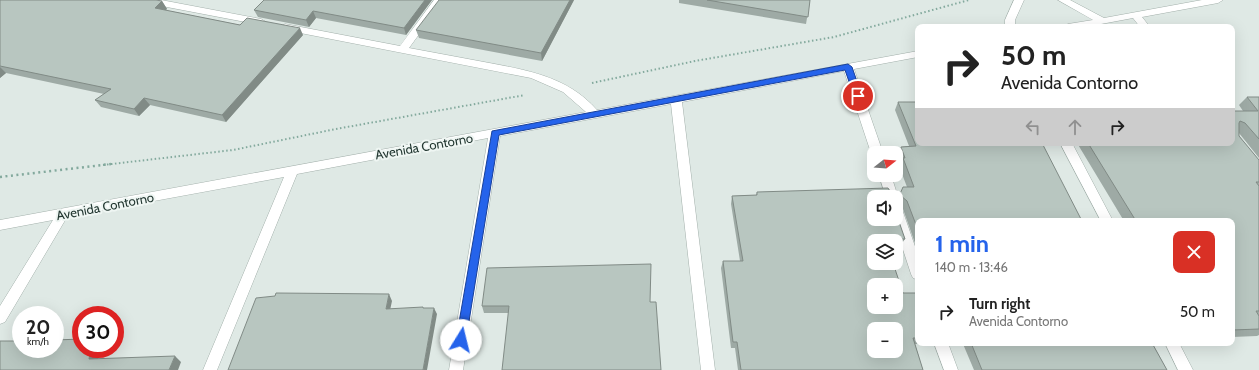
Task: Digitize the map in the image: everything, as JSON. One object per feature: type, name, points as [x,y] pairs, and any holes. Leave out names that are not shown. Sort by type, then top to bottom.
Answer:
[{"type":"street","points":[[146,0],[533,75],[567,88],[579,97],[595,115]]},
{"type":"street","points":[[189,8],[198,0]]},
{"type":"street","points":[[403,49],[439,0]]},
{"type":"street","points":[[1010,24],[1010,20],[1019,0]]},
{"type":"street","points":[[1063,0],[1103,21]]},
{"type":"street","points":[[1086,24],[1218,0]]},
{"type":"street","points":[[1136,16],[1143,24]]},
{"type":"street","name":"Avenida Contorno","points":[[0,225],[915,55]]},
{"type":"street","points":[[848,67],[875,146]]},
{"type":"street","points":[[676,100],[708,370]]},
{"type":"street","points":[[456,370],[495,133]]},
{"type":"street","points":[[1068,146],[1105,218]]},
{"type":"street","points":[[210,370],[292,171]]},
{"type":"street","points":[[0,318],[63,214]]},
{"type":"street","points":[[902,226],[915,265]]},
{"type":"street","points":[[943,346],[951,370]]},
{"type":"street","points":[[1174,346],[1186,370]]},
{"type":"path","points":[[567,88],[695,61],[834,37],[969,0]]},
{"type":"path","points":[[0,177],[232,150],[336,129],[528,95]]},
{"type":"building","points":[[0,0],[156,0],[162,1],[155,8],[240,25],[247,18],[300,28],[222,115],[144,98],[134,109],[95,100],[111,89],[0,66]]},
{"type":"building","points":[[264,0],[425,0],[404,28],[313,11],[306,20],[254,10]]},
{"type":"building","points":[[439,0],[570,0],[541,53],[416,30]]},
{"type":"building","points":[[707,0],[810,0],[808,17]]},
{"type":"building","points":[[1247,97],[1259,97],[1259,139],[1245,123],[1240,121],[1239,136],[1259,160],[1259,182],[1256,182],[1259,186],[1259,311],[1256,311],[1259,316],[1259,329],[1235,330],[1235,218],[1134,218],[1090,146],[1235,146],[1235,111],[1258,111]]},
{"type":"building","points":[[898,102],[915,102],[915,144]]},
{"type":"building","points":[[1044,146],[1080,218],[915,218],[915,222],[907,201],[903,198],[903,190],[902,190],[903,187],[914,187],[903,158],[905,158],[903,147]]},
{"type":"building","points":[[888,188],[889,190],[867,190],[867,226],[900,226],[905,239],[903,239],[903,234],[867,234],[867,270],[895,270],[898,278],[867,278],[867,314],[903,314],[903,293],[915,293],[915,338],[913,338],[923,370],[741,370],[737,342],[733,342],[723,261],[743,261],[732,196],[757,195],[757,192]]},
{"type":"building","points":[[651,264],[650,302],[656,302],[661,370],[502,370],[509,306],[482,306],[487,268]]},
{"type":"building","points":[[276,293],[389,294],[386,309],[423,307],[434,308],[423,370],[228,370],[256,298],[275,296]]},
{"type":"building","points":[[72,339],[72,358],[89,359],[175,356],[169,370],[0,370],[0,341],[12,341],[12,358],[64,358],[64,340]]},
{"type":"building","points":[[972,346],[1154,346],[1167,370],[982,370]]},
{"type":"route","points":[[461,340],[495,133],[848,67],[858,96]]}]
